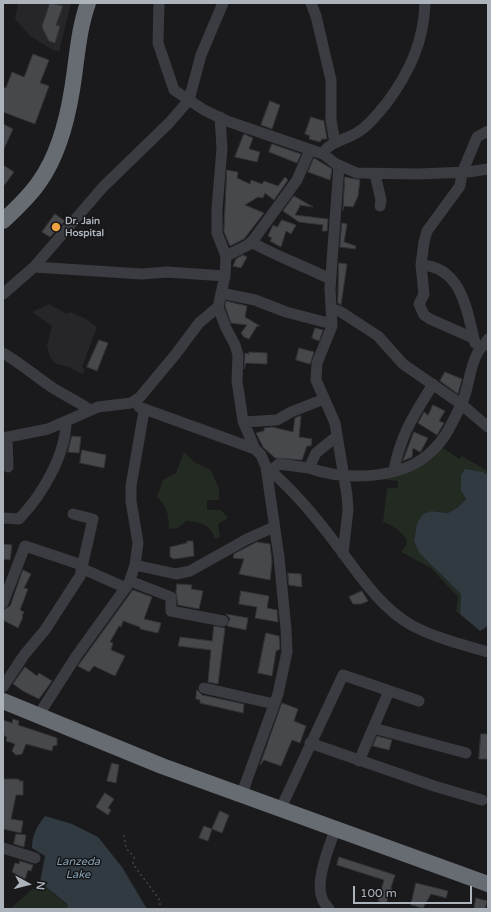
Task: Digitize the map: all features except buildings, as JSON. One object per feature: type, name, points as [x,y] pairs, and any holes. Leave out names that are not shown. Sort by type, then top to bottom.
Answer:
[{"type":"highway","points":[[3,207],[28,180],[54,132],[73,18],[78,3]]},
{"type":"highway","points":[[3,221],[20,205],[40,181],[53,158],[64,125],[72,90],[78,36],[88,3]]},
{"type":"highway","points":[[3,692],[188,767],[242,791]]},
{"type":"highway","points":[[3,701],[162,766],[242,791],[488,875]]},
{"type":"highway","points":[[281,805],[335,830],[488,884]]},
{"type":"street","points":[[159,3],[158,43],[168,78],[174,90],[188,100],[220,117],[323,154],[339,165],[357,173],[462,173],[488,169]]},
{"type":"street","points":[[3,294],[34,267],[103,187],[169,123],[188,100],[201,54],[223,3]]},
{"type":"street","points":[[310,3],[316,16],[331,80],[332,120],[335,143]]},
{"type":"street","points":[[323,154],[324,151],[335,143],[358,133],[372,121],[401,84],[415,54],[423,25],[425,3]]},
{"type":"street","points":[[220,117],[222,148],[217,209],[217,233],[226,256],[225,276],[218,307],[237,350],[238,395],[243,422],[255,449],[261,455],[268,469],[306,506],[379,598],[413,626],[488,652]]},
{"type":"street","points":[[473,338],[424,315],[419,304],[424,294],[421,265],[427,231],[434,220],[455,195],[460,186],[462,173],[477,137],[488,131]]},
{"type":"street","points":[[226,256],[251,242],[297,180],[310,150]]},
{"type":"street","points":[[339,165],[330,279],[332,324],[329,336],[320,355],[316,372],[316,380],[335,423],[348,510],[343,554]]},
{"type":"street","points":[[375,174],[381,200],[380,206]]},
{"type":"street","points":[[251,242],[330,279]]},
{"type":"street","points":[[421,265],[438,268],[455,282],[462,297],[475,346],[479,350]]},
{"type":"street","points":[[34,267],[142,274],[167,272],[225,276]]},
{"type":"street","points":[[221,293],[256,300],[286,312],[332,324]]},
{"type":"street","points":[[8,466],[5,438],[48,429],[98,407],[131,403],[140,397],[200,323],[218,307]]},
{"type":"street","points":[[332,308],[341,312],[378,336],[403,364],[461,404],[488,427]]},
{"type":"street","points":[[268,469],[279,464],[309,468],[343,476],[375,474],[394,470],[416,462],[432,451],[441,441],[461,404],[479,350],[488,339]]},
{"type":"street","points":[[3,353],[18,362],[51,387],[90,410]]},
{"type":"street","points":[[394,470],[404,432],[433,384]]},
{"type":"street","points":[[243,422],[277,420],[291,412],[324,399]]},
{"type":"street","points":[[131,403],[144,411],[208,431],[255,449]]},
{"type":"street","points":[[43,708],[77,655],[128,584],[135,565],[138,543],[131,501],[131,486],[144,411]]},
{"type":"street","points":[[3,518],[19,519],[32,503],[60,456],[66,436],[66,421]]},
{"type":"street","points":[[309,468],[316,453],[337,436]]},
{"type":"street","points":[[242,791],[274,704],[284,672],[287,652],[279,557],[274,528],[268,469]]},
{"type":"street","points":[[3,687],[24,655],[45,630],[80,576],[93,519],[73,514]]},
{"type":"street","points":[[135,565],[176,574],[190,572],[247,538],[274,528]]},
{"type":"street","points":[[3,603],[25,546],[128,584],[171,597],[171,611],[223,621]]},
{"type":"street","points":[[281,805],[343,675],[419,701]]},
{"type":"street","points":[[204,688],[274,704]]},
{"type":"street","points":[[359,761],[389,691]]},
{"type":"street","points":[[373,728],[466,753]]},
{"type":"street","points":[[310,743],[434,786],[482,800]]},
{"type":"street","points":[[329,909],[321,897],[321,877],[324,860],[335,830]]},
{"type":"street","points":[[3,848],[35,858]]},
{"type":"path","points":[[124,835],[126,848],[134,857],[133,864],[160,899],[161,909]]},
{"type":"shaded area","points":[[18,3],[71,3],[59,52],[51,49],[30,36],[15,19]]},
{"type":"shaded area","points":[[49,304],[67,314],[70,312],[86,319],[97,327],[82,367],[85,370],[82,374],[69,367],[56,364],[50,357],[47,346],[52,326],[32,312]]},
{"type":"shaded area","points":[[443,448],[459,459],[462,456],[488,471],[488,475],[483,472],[462,484],[461,491],[466,499],[457,508],[448,513],[431,511],[424,514],[417,523],[414,541],[419,553],[461,594],[460,614],[456,611],[458,597],[431,568],[401,552],[405,547],[407,541],[406,538],[397,529],[383,522],[387,488],[398,488],[398,481],[387,480],[388,476],[436,454]]},
{"type":"shaded area","points":[[184,452],[194,462],[211,470],[219,489],[219,500],[207,500],[207,510],[221,510],[228,518],[218,524],[220,537],[215,539],[207,527],[196,522],[186,521],[178,528],[169,529],[167,511],[157,497],[163,480],[176,473]]},
{"type":"shaded area","points":[[40,882],[67,905],[68,909],[10,909]]},
{"type":"water","points":[[465,469],[483,472],[488,475],[488,626],[480,631],[460,614],[461,594],[419,553],[414,541],[417,523],[423,514],[431,511],[448,513],[457,508],[466,499],[461,491],[461,475]]},
{"type":"water","name":"Lanzeda Lake","points":[[45,816],[72,824],[98,837],[122,867],[147,909],[68,909],[67,904],[40,882],[45,856],[32,848],[32,843],[36,831]]},
{"type":"place","name":"Dr. Jain Hospital","points":[[56,227]]}]
